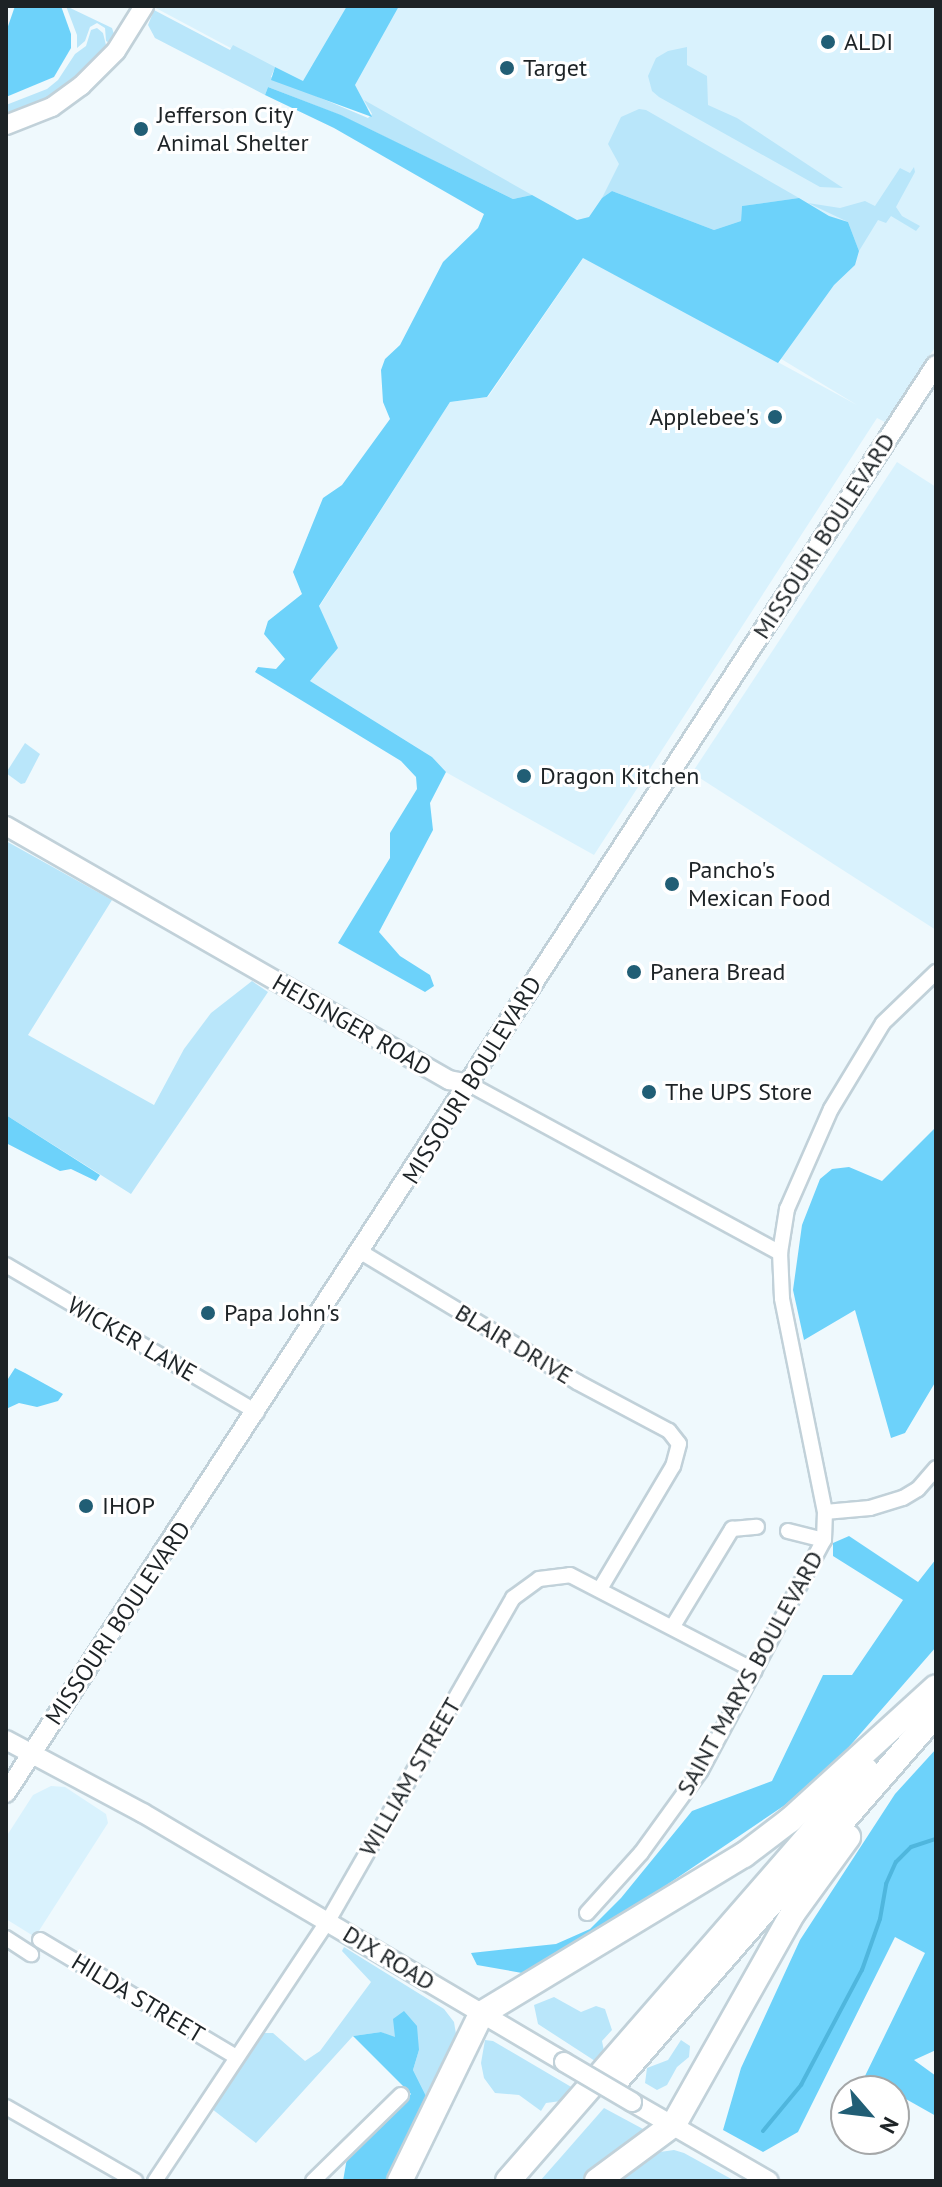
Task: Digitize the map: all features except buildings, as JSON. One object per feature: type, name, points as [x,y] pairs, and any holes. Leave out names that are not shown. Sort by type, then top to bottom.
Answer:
[{"type":"highway","points":[[400,2181],[481,2014],[744,1855],[790,1820],[936,1688]]},
{"type":"highway","points":[[508,2181],[936,1688]]},
{"type":"highway","points":[[597,2181],[674,2124],[793,1913],[936,1715]]},
{"type":"highway","points":[[529,2181],[936,1715]]},
{"type":"main road","points":[[6,125],[52,107],[81,86],[116,51],[144,6]]},
{"type":"main road","name":"MISSOURI BOULEVARD","points":[[6,1793],[257,1412],[936,365]]},
{"type":"main road","name":"HEISINGER ROAD","points":[[10,828],[449,1080],[469,1084]]},
{"type":"main road","name":"DIX ROAD","points":[[6,1740],[33,1751],[328,1921],[481,2014],[769,2181]]},
{"type":"street","name":"SAINT MARYS BOULEVARD","points":[[587,1913],[641,1853],[701,1770],[824,1540],[825,1512],[782,1298],[780,1253],[787,1209],[831,1109],[883,1023],[936,972]]},
{"type":"street","name":"HEISINGER ROAD","points":[[469,1084],[780,1253]]},
{"type":"street","name":"BLAIR DRIVE","points":[[361,1252],[577,1382],[669,1431],[679,1444],[673,1466],[600,1589]]},
{"type":"street","name":"WICKER LANE","points":[[6,1265],[257,1412]]},
{"type":"street","points":[[825,1512],[870,1508],[903,1498],[918,1489],[936,1468]]},
{"type":"street","points":[[673,1626],[732,1529],[757,1527]]},
{"type":"street","points":[[788,1531],[824,1540]]},
{"type":"street","name":"WILLIAM STREET","points":[[155,2181],[328,1921],[513,1598],[539,1579],[570,1575],[755,1671]]},
{"type":"street","points":[[6,1938],[31,1954]]},
{"type":"street","name":"HILDA STREET","points":[[40,1940],[236,2057]]},
{"type":"street","points":[[313,2181],[401,2095]]},
{"type":"street","points":[[6,2107],[135,2181]]},
{"type":"shaded area","points":[[15,6],[61,6],[71,34],[71,48],[54,77],[6,97],[6,32]]},
{"type":"shaded area","points":[[66,6],[112,28],[115,37],[111,44],[106,41],[105,28],[97,23],[90,27],[85,41],[77,48],[77,35]]},
{"type":"shaded area","points":[[152,6],[361,6],[313,92]]},
{"type":"shaded area","points":[[347,6],[399,6],[355,85],[372,117],[271,80],[275,67],[303,81]]},
{"type":"shaded area","points":[[392,6],[936,6],[936,346],[885,422],[877,418],[594,855],[442,770],[432,757],[310,681],[338,648],[319,607],[450,402],[488,397],[584,257],[857,405],[343,93]]},
{"type":"shaded area","points":[[154,10],[230,50],[233,45],[275,67],[271,77],[368,118],[372,114],[364,100],[532,195],[513,199],[340,115],[268,87],[265,95],[155,38],[148,25]]},
{"type":"shaded area","points":[[97,28],[103,33],[107,49],[79,77],[46,99],[6,115],[6,105],[47,89],[58,80],[75,54],[86,46],[91,30]]},
{"type":"shaded area","points":[[687,47],[687,65],[707,76],[708,105],[737,118],[843,188],[820,187],[652,91],[648,76],[656,58],[668,51]]},
{"type":"shaded area","points":[[268,87],[341,115],[513,199],[532,195],[577,220],[589,217],[602,198],[612,191],[714,230],[741,221],[742,206],[799,198],[829,216],[848,222],[859,251],[855,265],[834,285],[778,363],[583,258],[487,397],[450,402],[319,606],[338,648],[310,681],[432,757],[446,772],[430,803],[433,830],[379,932],[400,956],[430,975],[434,986],[425,992],[338,943],[390,858],[390,833],[417,789],[416,777],[401,761],[255,672],[258,667],[276,669],[285,659],[264,634],[268,621],[302,594],[293,572],[323,498],[342,485],[390,419],[383,402],[381,370],[385,359],[400,345],[443,262],[478,228],[484,214],[334,128],[265,95]]},
{"type":"shaded area","points":[[639,109],[646,110],[799,198],[742,206],[741,221],[714,230],[612,191],[602,198],[619,164],[608,144],[621,117]]},
{"type":"shaded area","points":[[914,167],[915,172],[896,207],[902,216],[920,226],[916,231],[891,216],[886,223],[878,220],[859,251],[848,222],[808,203],[840,208],[865,201],[875,206],[900,168],[910,173]]},
{"type":"shaded area","points":[[897,462],[936,487],[936,930],[692,773]]},
{"type":"shaded area","points":[[25,743],[40,754],[25,783],[21,784],[6,773]]},
{"type":"shaded area","points":[[6,841],[112,900],[28,1035],[154,1105],[184,1049],[211,1013],[252,981],[268,992],[131,1194],[6,1115]]},
{"type":"shaded area","points":[[6,1115],[100,1175],[96,1181],[71,1169],[60,1171],[6,1143]]},
{"type":"shaded area","points":[[936,1127],[936,1381],[905,1433],[891,1438],[855,1310],[804,1340],[793,1290],[802,1225],[820,1179],[832,1169],[849,1167],[882,1181]]},
{"type":"shaded area","points":[[15,1368],[63,1394],[58,1401],[37,1407],[19,1403],[6,1409],[6,1382]]},
{"type":"shaded area","points":[[849,1536],[918,1582],[936,1559],[936,1647],[841,1756],[785,1805],[594,1934],[522,1973],[477,1965],[471,1953],[556,1944],[590,1929],[621,1898],[692,1811],[772,1781],[823,1675],[852,1675],[903,1600],[833,1556],[833,1543]]},
{"type":"shaded area","points":[[936,1749],[936,2050],[914,2060],[936,2076],[936,2116],[910,2101],[910,2075],[865,2075],[925,1953],[895,1937],[798,2132],[763,2152],[723,2130],[741,2068],[800,1940],[895,1794]]},
{"type":"shaded area","points":[[51,1786],[65,1787],[106,1814],[108,1823],[35,1937],[6,1919],[6,1837],[33,1795]]},
{"type":"shaded area","points":[[344,1947],[444,2009],[454,2022],[457,2040],[427,2098],[413,2070],[419,2050],[381,2032],[353,2036],[256,2143],[212,2109],[263,2033],[273,2033],[305,2061],[320,2051],[371,1982],[342,1951]]},
{"type":"shaded area","points":[[554,1997],[581,2012],[596,2006],[605,2009],[612,2030],[602,2041],[604,2051],[595,2061],[538,2024],[534,2005]]},
{"type":"shaded area","points":[[404,2011],[417,2026],[419,2050],[413,2070],[427,2098],[387,2181],[343,2181],[347,2158],[411,2094],[353,2036],[381,2032],[395,2037],[393,2019]]},
{"type":"shaded area","points":[[485,2040],[493,2041],[573,2088],[561,2101],[546,2103],[541,2111],[519,2095],[495,2093],[484,2078],[481,2063]]},
{"type":"shaded area","points":[[681,2040],[690,2046],[689,2057],[677,2067],[667,2085],[657,2090],[645,2083],[647,2068],[668,2060]]},
{"type":"shaded area","points":[[604,2108],[643,2129],[644,2135],[632,2148],[583,2181],[540,2181]]},
{"type":"shaded area","points":[[674,2150],[735,2181],[615,2181],[653,2153]]},
{"type":"waterway","points":[[763,2131],[801,2085],[862,1970],[880,1919],[886,1884],[896,1862],[911,1847],[936,1839]]},
{"type":"place","name":"ALDI","points":[[828,42]]},
{"type":"place","name":"Target","points":[[507,68]]},
{"type":"place","name":"Jefferson City Animal Shelter","points":[[141,129]]},
{"type":"place","name":"Applebee's","points":[[775,417]]},
{"type":"place","name":"Dragon Kitchen","points":[[524,776]]},
{"type":"place","name":"Pancho's Mexican Food","points":[[672,884]]},
{"type":"place","name":"Panera Bread","points":[[634,972]]},
{"type":"place","name":"The UPS Store","points":[[649,1092]]},
{"type":"place","name":"Papa John's","points":[[208,1313]]},
{"type":"place","name":"IHOP","points":[[86,1506]]}]
